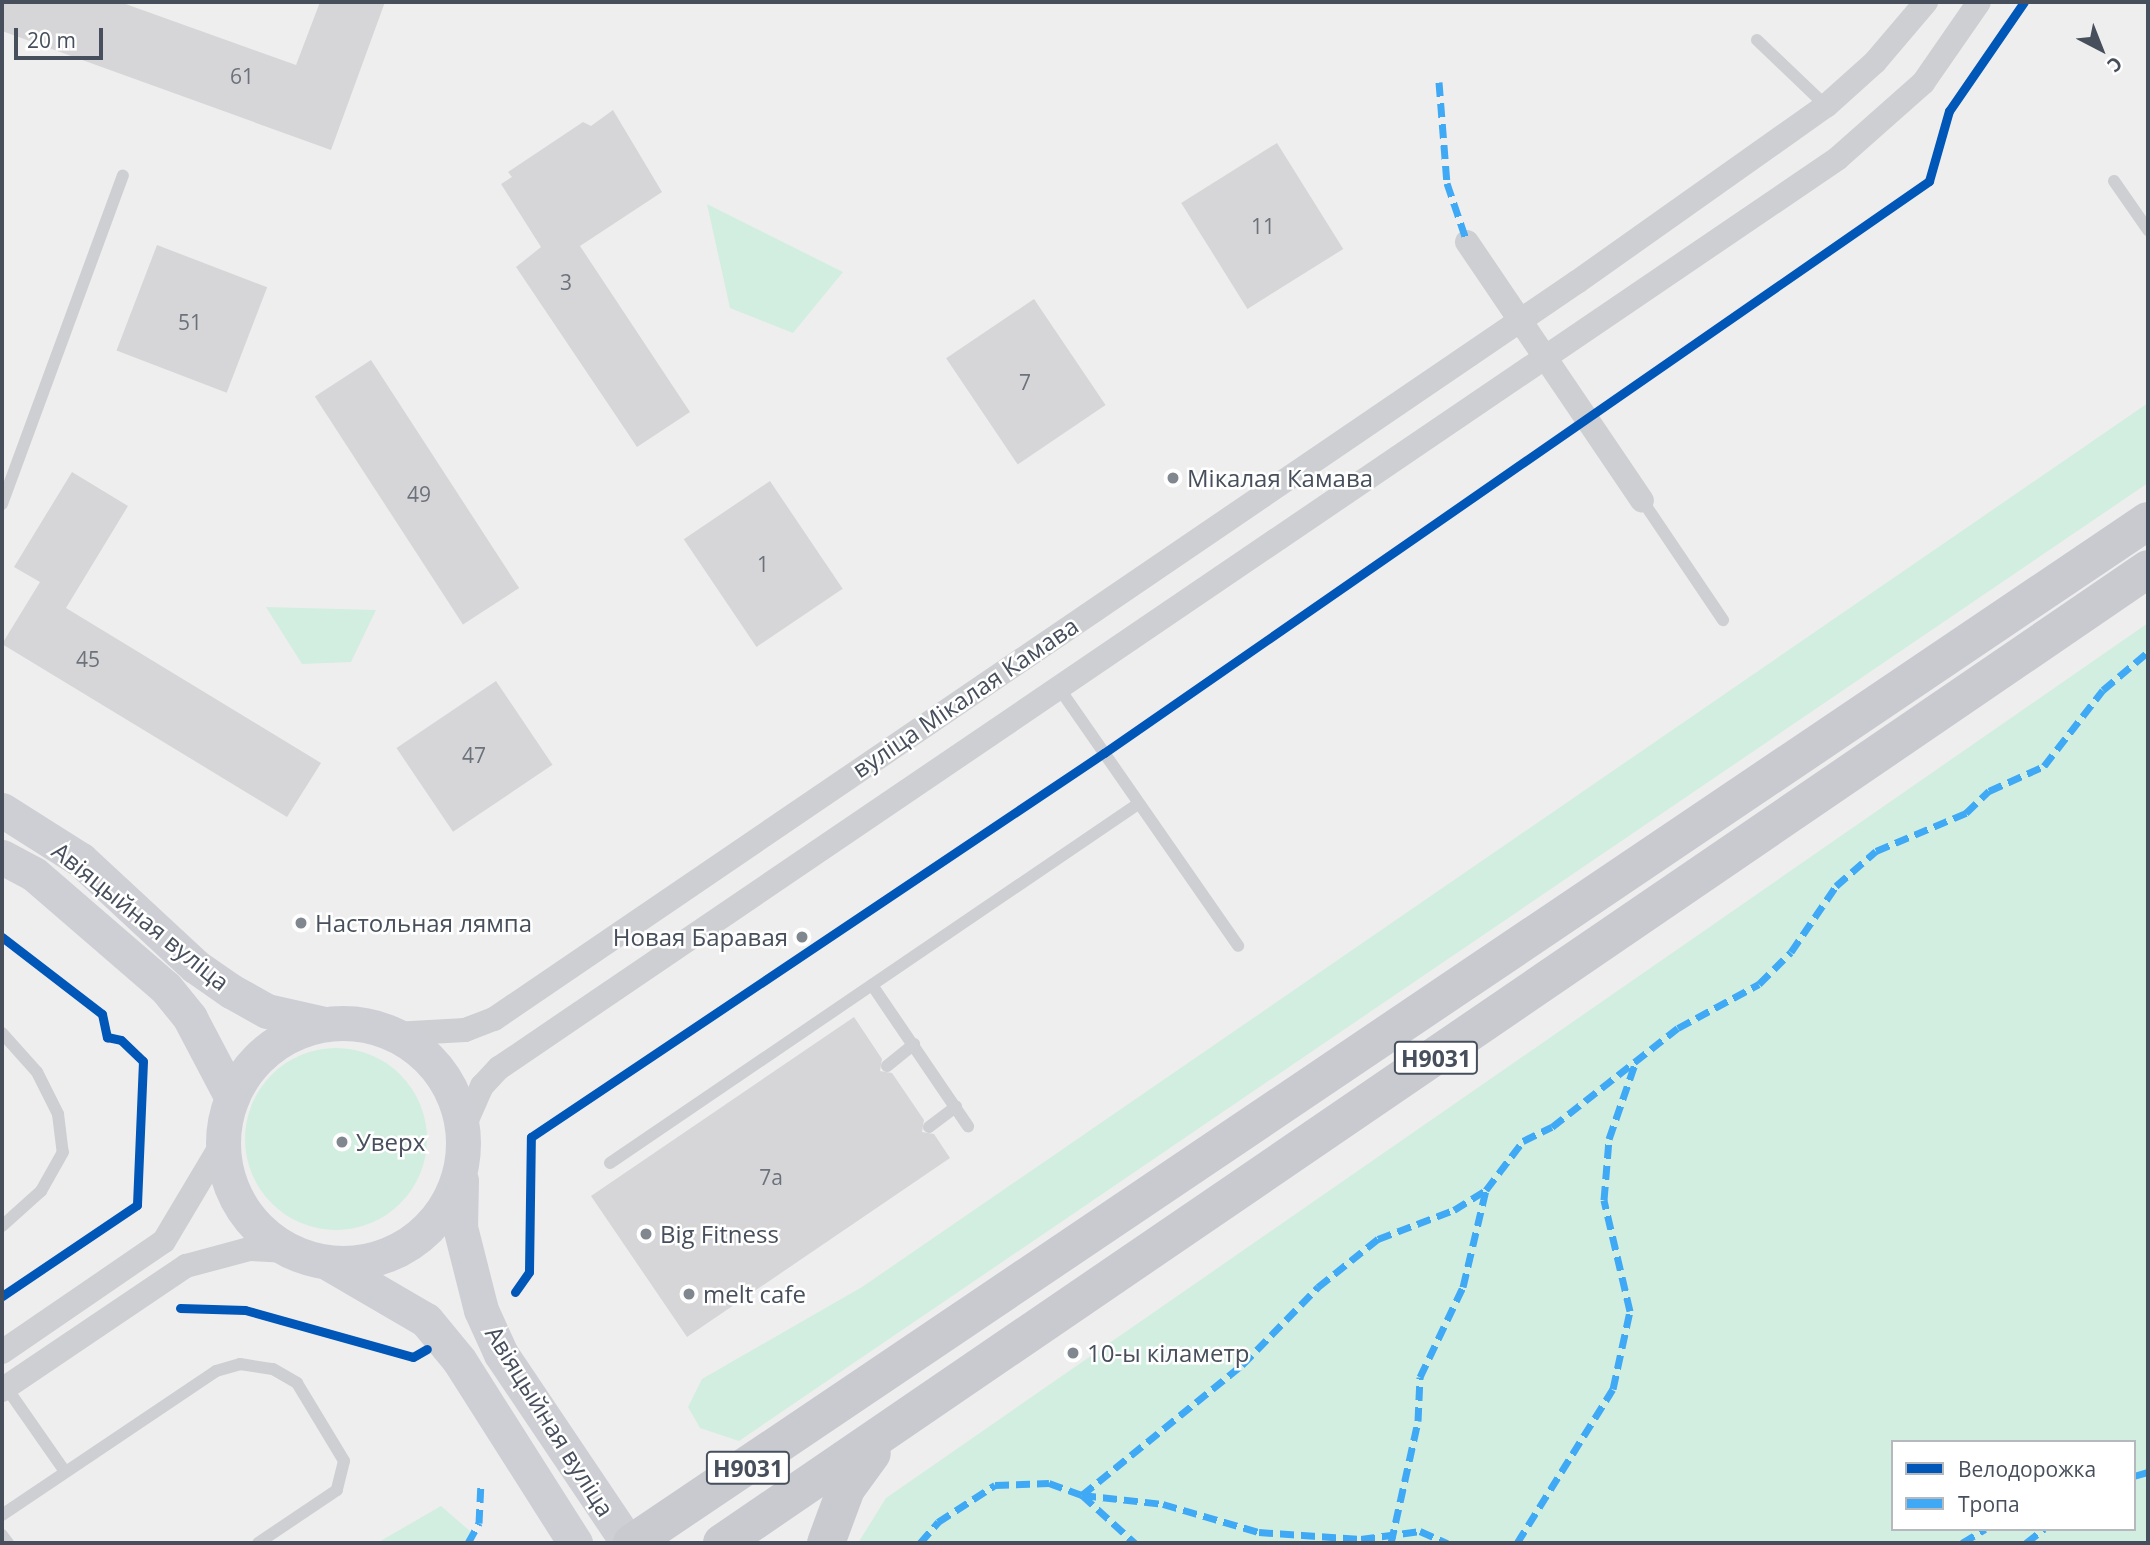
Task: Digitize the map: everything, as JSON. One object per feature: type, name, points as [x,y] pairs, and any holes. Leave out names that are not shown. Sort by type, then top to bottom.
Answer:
[{"type":"main road","name":"Н9031","points":[[630,1543],[2148,521]]},
{"type":"main road","name":"Н9031","points":[[722,1543],[889,1433],[2148,569]]},
{"type":"main road","name":"Авіяцыйная вуліца","points":[[2,810],[81,860],[195,966],[231,991],[267,1011],[324,1024]]},
{"type":"main road","name":"Авіяцыйная вуліца","points":[[2,857],[34,874],[166,988],[190,1018],[232,1098]]},
{"type":"main road","points":[[324,1024],[362,1024],[394,1034],[441,1072],[463,1129],[461,1173],[436,1219],[414,1240],[371,1259],[325,1261],[289,1251],[257,1226],[239,1202],[223,1142],[232,1098],[270,1047],[324,1024]]},
{"type":"main road","name":"Авіяцыйная вуліца","points":[[461,1173],[460,1227],[481,1310],[501,1354],[630,1543]]},
{"type":"main road","name":"Авіяцыйная вуліца","points":[[325,1261],[426,1320],[459,1360],[575,1543]]},
{"type":"main road","points":[[826,1543],[846,1489],[889,1433]]},
{"type":"street","name":"вуліца Мікалая Камава","points":[[394,1034],[465,1030],[494,1019],[1521,319],[1826,106],[1875,62],[1927,2]]},
{"type":"street","name":"вуліца Мікалая Камава","points":[[463,1129],[481,1086],[499,1068],[1545,358],[1881,124],[1923,83],[1979,2]]},
{"type":"street","points":[[1467,242],[1642,500]]},
{"type":"street","points":[[2,1352],[164,1241],[223,1142]]},
{"type":"street","points":[[4,1388],[186,1266],[248,1249],[289,1251]]},
{"type":"lane","points":[[1757,40],[1826,106]]},
{"type":"lane","points":[[2,504],[123,176]]},
{"type":"lane","points":[[2114,181],[2148,230]]},
{"type":"lane","points":[[1642,500],[1723,620]]},
{"type":"lane","points":[[1059,688],[1238,946]]},
{"type":"lane","points":[[610,1163],[1138,804]]},
{"type":"lane","points":[[872,985],[968,1126]]},
{"type":"lane","points":[[2,1033],[37,1072],[58,1114],[63,1152],[41,1191],[2,1226]]},
{"type":"lane","points":[[887,1066],[914,1044]]},
{"type":"lane","points":[[929,1127],[956,1107]]},
{"type":"lane","points":[[2,1515],[216,1371],[240,1364],[274,1369],[297,1383],[344,1461],[343,1476],[337,1490],[258,1543]]},
{"type":"lane","points":[[4,1388],[64,1471]]},
{"type":"lane","points":[[2,1535],[8,1543]]},
{"type":"green space","points":[[707,204],[843,272],[793,333],[730,308]]},
{"type":"green space","points":[[2148,403],[2148,483],[739,1441],[700,1428],[688,1407],[702,1379],[862,1287]]},
{"type":"green space","points":[[266,607],[376,610],[351,662],[302,664]]},
{"type":"green space","points":[[2148,623],[2148,1543],[858,1543],[886,1498]]},
{"type":"green space","points":[[336,1048],[371,1055],[400,1075],[420,1104],[427,1139],[420,1174],[400,1203],[371,1223],[336,1230],[301,1223],[272,1203],[252,1174],[245,1139],[252,1104],[272,1075],[301,1055]]},
{"type":"green space","points":[[441,1506],[471,1532],[475,1543],[377,1543]]},
{"type":"building","points":[[2,2],[120,2],[296,65],[320,2],[385,2],[331,150],[2,31]]},
{"type":"building","points":[[613,110],[662,192],[580,246],[690,412],[637,447],[516,267],[541,247],[501,184],[512,177],[508,172],[583,122],[591,126]]},
{"type":"building","points":[[1277,143],[1343,249],[1247,309],[1181,203]]},
{"type":"building","points":[[157,245],[267,287],[227,393],[117,350]]},
{"type":"building","points":[[1034,299],[1106,405],[1018,464],[946,358]]},
{"type":"building","points":[[371,360],[519,588],[463,625],[315,396]]},
{"type":"building","points":[[72,472],[128,506],[66,608],[321,763],[287,817],[2,644],[40,582],[14,567]]},
{"type":"building","points":[[770,481],[843,589],[756,647],[684,539]]},
{"type":"building","points":[[496,681],[552,765],[453,832],[397,748]]},
{"type":"building","points":[[854,1017],[882,1059],[880,1071],[892,1073],[924,1120],[922,1132],[934,1134],[950,1158],[687,1337],[591,1196]]},
{"type":"marked path","points":[[1439,82],[1447,183],[1467,242]]},
{"type":"marked path","points":[[1391,1543],[1418,1421],[1420,1377],[1463,1287],[1486,1190],[1523,1141],[1552,1127],[1678,1028],[1759,984],[1791,952],[1836,886],[1876,851],[1966,813],[1989,791],[2044,766],[2103,690],[2148,652]]},
{"type":"marked path","points":[[1517,1543],[1613,1389],[1630,1311],[1604,1200],[1609,1139],[1636,1061]]},
{"type":"marked path","points":[[920,1543],[938,1522],[995,1485],[1049,1483],[1082,1495],[1242,1365],[1318,1287],[1378,1239],[1454,1210],[1486,1190]]},
{"type":"marked path","points":[[2136,1475],[2148,1472]]},
{"type":"marked path","points":[[468,1543],[479,1523],[481,1482]]},
{"type":"marked path","points":[[1082,1495],[1163,1504],[1259,1532],[1361,1539],[1420,1531],[1447,1543]]},
{"type":"marked path","points":[[1082,1495],[1135,1543]]},
{"type":"marked path","points":[[1962,1543],[1982,1531]]},
{"type":"marked path","points":[[2026,1543],[2041,1531]]},
{"type":"cycle path","points":[[515,1292],[529,1272],[531,1137],[1104,753],[1929,181],[1949,111],[2024,2]]},
{"type":"cycle path","points":[[2,937],[102,1014],[107,1037],[121,1040],[143,1061],[137,1205],[2,1296]]},
{"type":"cycle path","points":[[180,1308],[245,1310],[413,1357],[427,1349]]},
{"type":"place","name":"Мікалая Камава","points":[[1173,478]]},
{"type":"place","name":"Настольная лямпа","points":[[301,923]]},
{"type":"place","name":"Новая Баравая","points":[[802,937]]},
{"type":"place","name":"Уверх","points":[[342,1142]]},
{"type":"place","name":"Big Fitness","points":[[646,1234]]},
{"type":"place","name":"melt cafe","points":[[689,1294]]},
{"type":"place","name":"10-ы кіламетр","points":[[1073,1353]]}]
